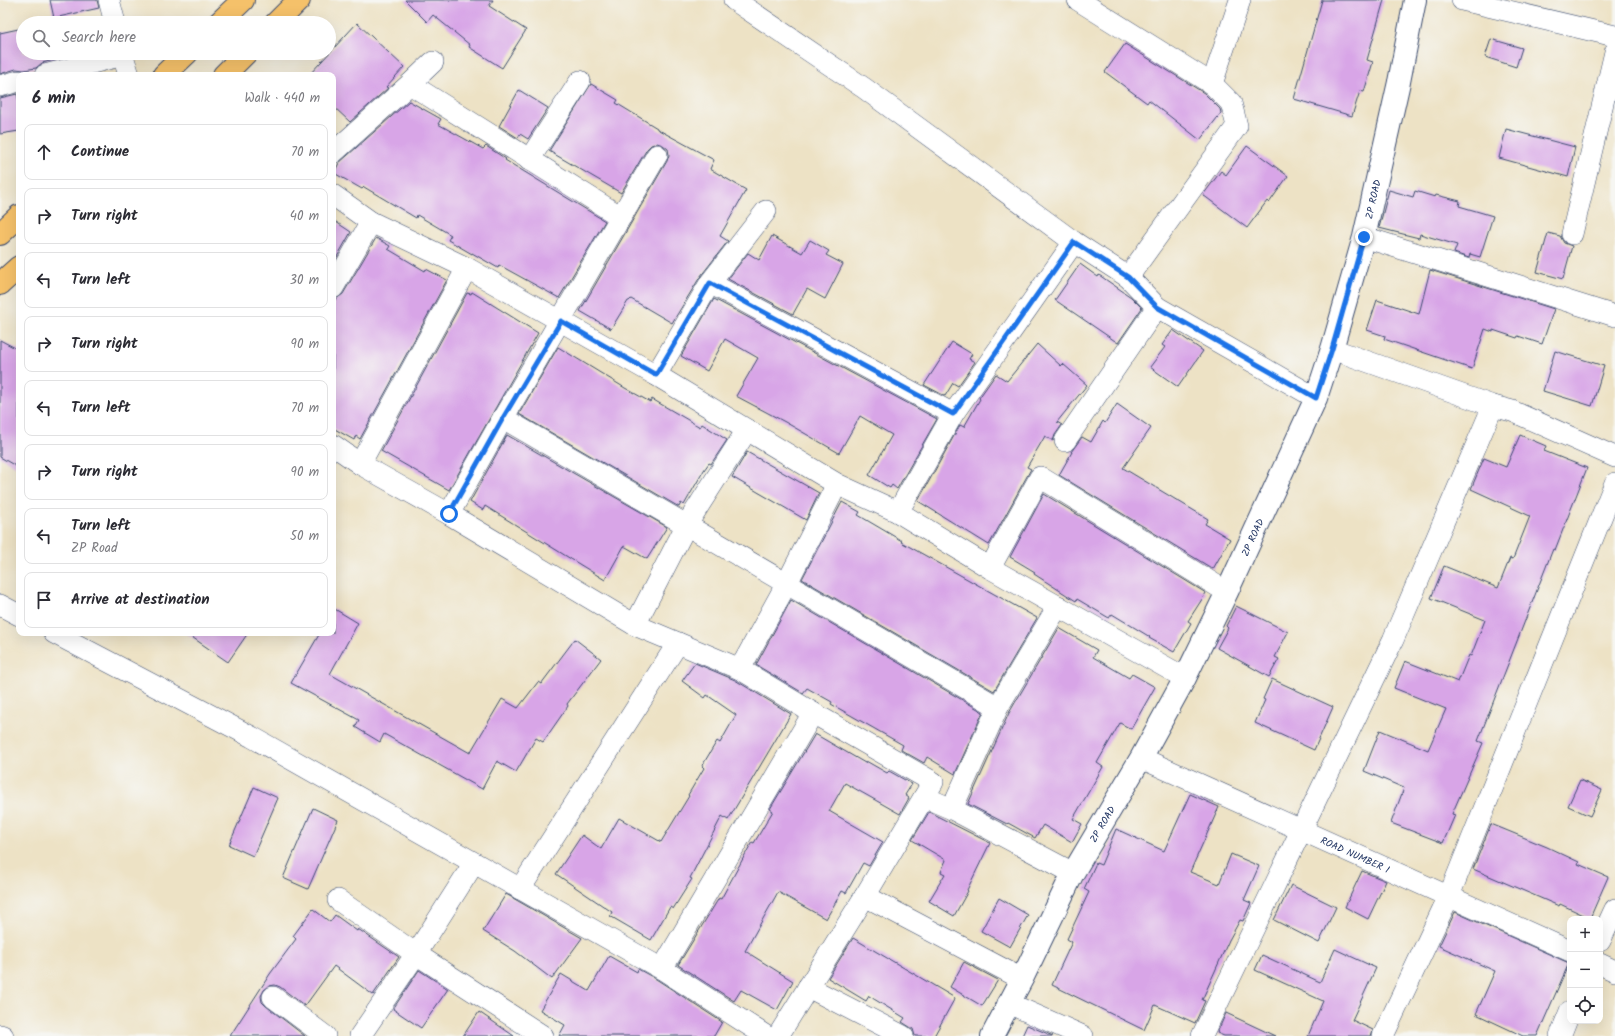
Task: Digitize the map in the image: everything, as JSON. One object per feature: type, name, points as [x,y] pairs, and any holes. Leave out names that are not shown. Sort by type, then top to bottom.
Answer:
[{"type":"main road","points":[[226,16],[243,0]]},
{"type":"main road","points":[[283,16],[299,0]]},
{"type":"main road","points":[[167,72],[180,60]]},
{"type":"main road","points":[[227,72],[239,60]]},
{"type":"main road","points":[[0,234],[16,219]]},
{"type":"main road","points":[[0,284],[16,272]]},
{"type":"street","points":[[109,0],[113,16]]},
{"type":"street","points":[[734,0],[864,88],[1074,242],[1128,277],[1157,307],[1316,398]]},
{"type":"street","points":[[1078,0],[1212,84],[1231,102],[1236,126],[1128,277]]},
{"type":"street","points":[[1212,84],[1240,0]]},
{"type":"street","name":"ZP ROAD","points":[[992,1036],[1008,1003],[1022,979],[1073,873],[1141,758],[1185,678],[1227,592],[1316,398],[1332,349],[1364,237],[1399,82],[1414,0]]},
{"type":"street","points":[[1462,0],[1615,36]]},
{"type":"street","points":[[1572,234],[1615,52]]},
{"type":"street","points":[[56,72],[100,60]]},
{"type":"street","points":[[124,60],[128,72]]},
{"type":"street","points":[[336,150],[433,62]]},
{"type":"street","points":[[528,160],[580,81]]},
{"type":"street","points":[[0,86],[16,83]]},
{"type":"street","points":[[410,84],[528,160],[621,217]]},
{"type":"street","points":[[449,514],[503,418],[657,155]]},
{"type":"street","points":[[336,197],[371,222],[467,268],[656,375],[838,484],[898,512],[990,568],[1185,678]]},
{"type":"street","points":[[656,375],[710,283],[766,211]]},
{"type":"street","points":[[336,283],[371,222]]},
{"type":"street","points":[[1364,237],[1615,316]]},
{"type":"street","points":[[898,512],[953,414],[1074,242]]},
{"type":"street","points":[[360,464],[467,268]]},
{"type":"street","points":[[710,283],[953,414]]},
{"type":"street","points":[[1065,441],[1157,307]]},
{"type":"street","points":[[1332,349],[1493,406],[1512,411],[1615,457]]},
{"type":"street","points":[[1202,1036],[1393,640],[1493,406]]},
{"type":"street","points":[[503,418],[998,706]]},
{"type":"street","points":[[634,625],[687,524],[748,430]]},
{"type":"street","points":[[336,447],[360,464],[449,514],[634,625],[740,669],[933,782],[865,896],[778,1036]]},
{"type":"street","points":[[990,568],[1040,477],[1227,592]]},
{"type":"street","points":[[1383,1036],[1449,896],[1615,483]]},
{"type":"street","points":[[740,669],[787,583],[838,484]]},
{"type":"street","points":[[0,605],[16,613]]},
{"type":"street","points":[[952,809],[998,706],[1058,606]]},
{"type":"street","points":[[60,636],[252,737],[662,969],[766,1036]]},
{"type":"street","points":[[520,889],[678,642]]},
{"type":"street","points":[[662,969],[813,713]]},
{"type":"street","name":"ROAD NUMBER 1","points":[[1141,758],[1567,950]]},
{"type":"street","points":[[924,797],[952,809],[1073,873]]},
{"type":"street","points":[[360,1036],[416,954],[474,863]]},
{"type":"street","points":[[865,896],[1022,979]]},
{"type":"street","points":[[338,900],[416,954],[543,1036]]},
{"type":"street","points":[[1603,935],[1615,909]]},
{"type":"street","points":[[1603,965],[1615,971]]},
{"type":"street","points":[[808,987],[903,1036]]},
{"type":"street","points":[[273,996],[325,1036]]},
{"type":"street","points":[[1008,1003],[1083,1036]]},
{"type":"street","points":[[1560,1036],[1567,1018]]},
{"type":"building","points":[[50,0],[97,0],[99,8],[63,16],[54,16]]},
{"type":"building","points":[[405,0],[493,0],[489,6],[526,30],[502,68],[469,47],[470,45],[433,15],[427,22]]},
{"type":"building","points":[[1322,0],[1384,0],[1367,60],[1373,62],[1364,92],[1360,91],[1352,116],[1294,99]]},
{"type":"building","points":[[357,23],[404,67],[386,87],[388,88],[350,122],[336,109],[336,72],[312,72],[323,60],[336,60],[336,46]]},
{"type":"building","points":[[16,30],[16,60],[54,60],[42,63],[36,68],[24,70],[16,69],[0,74],[0,33]]},
{"type":"building","points":[[1491,39],[1522,48],[1516,67],[1485,57]]},
{"type":"building","points":[[1125,44],[1204,93],[1220,109],[1221,113],[1200,140],[1149,100],[1147,103],[1105,72]]},
{"type":"building","points":[[591,84],[618,100],[616,103],[657,129],[714,160],[710,169],[746,190],[720,236],[728,241],[700,277],[672,323],[631,299],[628,301],[611,329],[580,311],[667,161],[669,155],[668,149],[663,145],[657,143],[651,145],[647,149],[621,193],[549,151]]},
{"type":"building","points":[[519,90],[548,108],[528,139],[520,134],[518,138],[499,126]]},
{"type":"building","points":[[16,94],[16,131],[0,134],[0,98]]},
{"type":"building","points":[[409,101],[441,119],[438,124],[483,149],[486,146],[506,159],[505,160],[605,221],[559,298],[499,265],[498,268],[472,254],[448,240],[451,235],[417,215],[416,218],[364,187],[362,189],[336,174],[336,169],[339,163]]},
{"type":"building","points":[[1506,129],[1575,147],[1568,177],[1499,158]]},
{"type":"building","points":[[1247,146],[1288,176],[1269,203],[1267,201],[1247,228],[1203,195],[1221,171],[1226,175]]},
{"type":"building","points":[[1389,190],[1413,197],[1415,191],[1435,197],[1436,195],[1460,201],[1459,206],[1493,216],[1480,257],[1470,254],[1469,258],[1454,253],[1457,245],[1420,234],[1419,238],[1379,228]]},
{"type":"building","points":[[336,222],[351,232],[336,259]]},
{"type":"building","points":[[1548,233],[1560,236],[1564,243],[1572,246],[1563,279],[1537,272]]},
{"type":"building","points":[[772,236],[802,253],[810,240],[829,251],[826,255],[843,264],[825,299],[807,289],[793,314],[728,279],[748,253],[759,260]]},
{"type":"building","points":[[376,238],[390,246],[388,249],[425,271],[426,269],[447,280],[360,439],[356,436],[354,440],[336,430],[336,299],[343,294]]},
{"type":"building","points":[[1080,264],[1131,297],[1142,308],[1118,343],[1055,300]]},
{"type":"building","points":[[1430,270],[1554,309],[1542,344],[1518,336],[1517,338],[1493,330],[1493,332],[1485,329],[1472,369],[1384,339],[1385,336],[1367,330],[1377,300],[1419,314]]},
{"type":"building","points":[[472,292],[538,333],[449,490],[381,451],[467,293],[471,294]]},
{"type":"building","points":[[714,299],[937,419],[897,489],[892,485],[890,488],[869,475],[892,435],[860,416],[839,453],[736,396],[758,358],[725,339],[707,371],[681,356]]},
{"type":"building","points":[[1173,330],[1203,351],[1178,387],[1150,367],[1165,347],[1162,345]]},
{"type":"building","points":[[0,340],[16,348],[16,466],[0,457]]},
{"type":"building","points":[[952,342],[972,354],[969,359],[975,362],[958,386],[953,383],[945,396],[924,385]]},
{"type":"building","points":[[1037,344],[1061,366],[1063,364],[1087,385],[1057,422],[1062,425],[1053,441],[1045,436],[1027,467],[1031,469],[989,545],[918,501],[960,425],[964,427],[980,399],[979,398],[996,374],[1007,381]]},
{"type":"building","points":[[558,347],[650,402],[652,399],[700,427],[702,424],[727,440],[711,464],[709,463],[704,470],[684,505],[681,503],[679,507],[519,414]]},
{"type":"building","points":[[1555,351],[1604,366],[1592,406],[1543,391]]},
{"type":"building","points":[[1117,404],[1151,428],[1123,468],[1208,519],[1205,524],[1230,539],[1213,569],[1059,475],[1071,452],[1082,437],[1091,442],[1103,421],[1105,423]]},
{"type":"building","points":[[507,435],[667,527],[647,559],[624,546],[605,580],[485,506],[483,510],[470,502]]},
{"type":"building","points":[[1520,435],[1546,446],[1544,451],[1587,468],[1555,550],[1553,549],[1478,741],[1483,743],[1452,814],[1455,815],[1443,843],[1391,823],[1404,788],[1364,771],[1380,730],[1428,750],[1446,709],[1394,688],[1405,661],[1458,682],[1469,655],[1471,656],[1485,620],[1431,598],[1444,566],[1498,588],[1510,558],[1513,559],[1530,516],[1471,489],[1484,458],[1506,467]]},
{"type":"building","points":[[747,452],[819,493],[806,520],[732,477]]},
{"type":"building","points":[[1044,494],[1206,593],[1188,621],[1191,623],[1174,652],[1112,614],[1109,618],[1077,599],[1076,601],[1034,574],[1035,572],[1010,557]]},
{"type":"building","points":[[842,502],[860,512],[858,515],[902,541],[901,542],[1037,618],[994,691],[802,579]]},
{"type":"building","points":[[791,600],[983,712],[955,774],[927,757],[924,763],[901,750],[903,745],[831,704],[832,702],[807,688],[803,693],[756,665]]},
{"type":"building","points":[[1236,606],[1288,632],[1275,657],[1279,659],[1269,677],[1217,648],[1228,628],[1226,626]]},
{"type":"building","points":[[336,610],[358,623],[330,674],[470,753],[502,699],[518,708],[538,682],[541,684],[575,639],[601,659],[567,704],[568,706],[543,742],[536,738],[516,772],[497,761],[482,789],[384,734],[380,742],[355,727],[359,720],[291,683],[318,636],[336,636]]},
{"type":"building","points":[[1059,628],[1097,650],[1093,657],[1129,678],[1132,674],[1155,687],[1131,729],[1120,723],[1097,763],[1103,767],[1073,819],[1082,824],[1072,842],[1043,825],[1035,838],[968,804],[1009,713]]},
{"type":"building","points":[[190,636],[246,636],[228,662]]},
{"type":"building","points":[[695,663],[735,680],[791,714],[728,820],[722,816],[690,878],[692,879],[673,909],[670,907],[651,940],[610,916],[612,912],[556,874],[582,835],[601,849],[619,818],[661,842],[689,796],[688,795],[704,768],[702,766],[717,741],[720,743],[736,715],[707,695],[705,698],[682,681]]},
{"type":"building","points":[[1272,679],[1333,707],[1314,750],[1255,723]]},
{"type":"building","points":[[815,734],[865,763],[866,761],[887,773],[889,771],[912,784],[905,795],[909,798],[900,814],[845,783],[829,811],[883,842],[869,866],[863,863],[846,893],[842,891],[826,919],[778,892],[745,951],[793,981],[777,1010],[741,990],[734,1001],[678,965],[719,898],[721,899],[752,842],[754,843],[773,811],[770,809]]},
{"type":"building","points":[[1580,780],[1602,790],[1590,816],[1568,806]]},
{"type":"building","points":[[254,787],[278,798],[253,856],[229,845]]},
{"type":"building","points":[[1190,794],[1219,807],[1190,872],[1219,884],[1231,854],[1259,866],[1244,900],[1251,903],[1243,921],[1240,920],[1229,940],[1202,1000],[1205,1001],[1195,1023],[1155,1005],[1144,1030],[1052,985],[1072,942],[1067,939],[1089,892],[1084,889],[1096,863],[1101,865],[1116,829],[1164,851]]},
{"type":"building","points":[[313,808],[338,820],[308,889],[283,878]]},
{"type":"building","points":[[929,812],[990,843],[967,890],[968,891],[954,916],[929,901],[945,874],[941,872],[946,860],[912,840]]},
{"type":"building","points":[[1491,824],[1547,847],[1579,862],[1578,864],[1608,877],[1591,916],[1586,916],[1473,869]]},
{"type":"building","points":[[1362,871],[1386,881],[1368,919],[1345,907]]},
{"type":"building","points":[[1291,885],[1336,907],[1319,943],[1274,920]]},
{"type":"building","points":[[506,894],[582,938],[552,979],[515,951],[483,931]]},
{"type":"building","points":[[999,898],[1028,915],[1010,947],[981,931]]},
{"type":"building","points":[[313,909],[330,922],[335,915],[357,931],[358,929],[399,957],[373,995],[334,966],[305,1006],[280,987],[275,985],[269,986],[264,990],[261,996],[262,1002],[305,1036],[230,1036],[270,974],[296,939],[293,936]]},
{"type":"building","points":[[1455,912],[1567,962],[1567,968],[1537,1036],[1523,1036],[1476,1014],[1495,971],[1439,946]]},
{"type":"building","points":[[853,938],[955,998],[934,1036],[915,1036],[913,1029],[902,1022],[905,1018],[869,996],[866,1001],[828,978]]},
{"type":"building","points":[[1335,949],[1376,968],[1352,1020],[1373,1030],[1371,1036],[1308,1036],[1323,1001],[1255,970],[1262,955],[1320,982]]},
{"type":"building","points":[[609,956],[637,972],[638,969],[656,979],[722,1022],[714,1036],[559,1036],[565,1025],[540,1010],[561,974],[589,991]]},
{"type":"building","points":[[964,962],[998,980],[982,1006],[950,987]]},
{"type":"building","points":[[419,970],[448,989],[421,1028],[393,1009]]},
{"type":"building","points":[[479,1012],[514,1036],[463,1036]]},
{"type":"building","points":[[1226,1013],[1275,1036],[1224,1036],[1217,1033]]},
{"type":"building","points":[[1027,1025],[1053,1036],[1022,1036]]},
{"type":"route","points":[[449,514],[503,418],[561,321],[656,375],[710,283],[953,414],[1074,242],[1128,277],[1157,307],[1316,398],[1332,349],[1364,237]]}]
